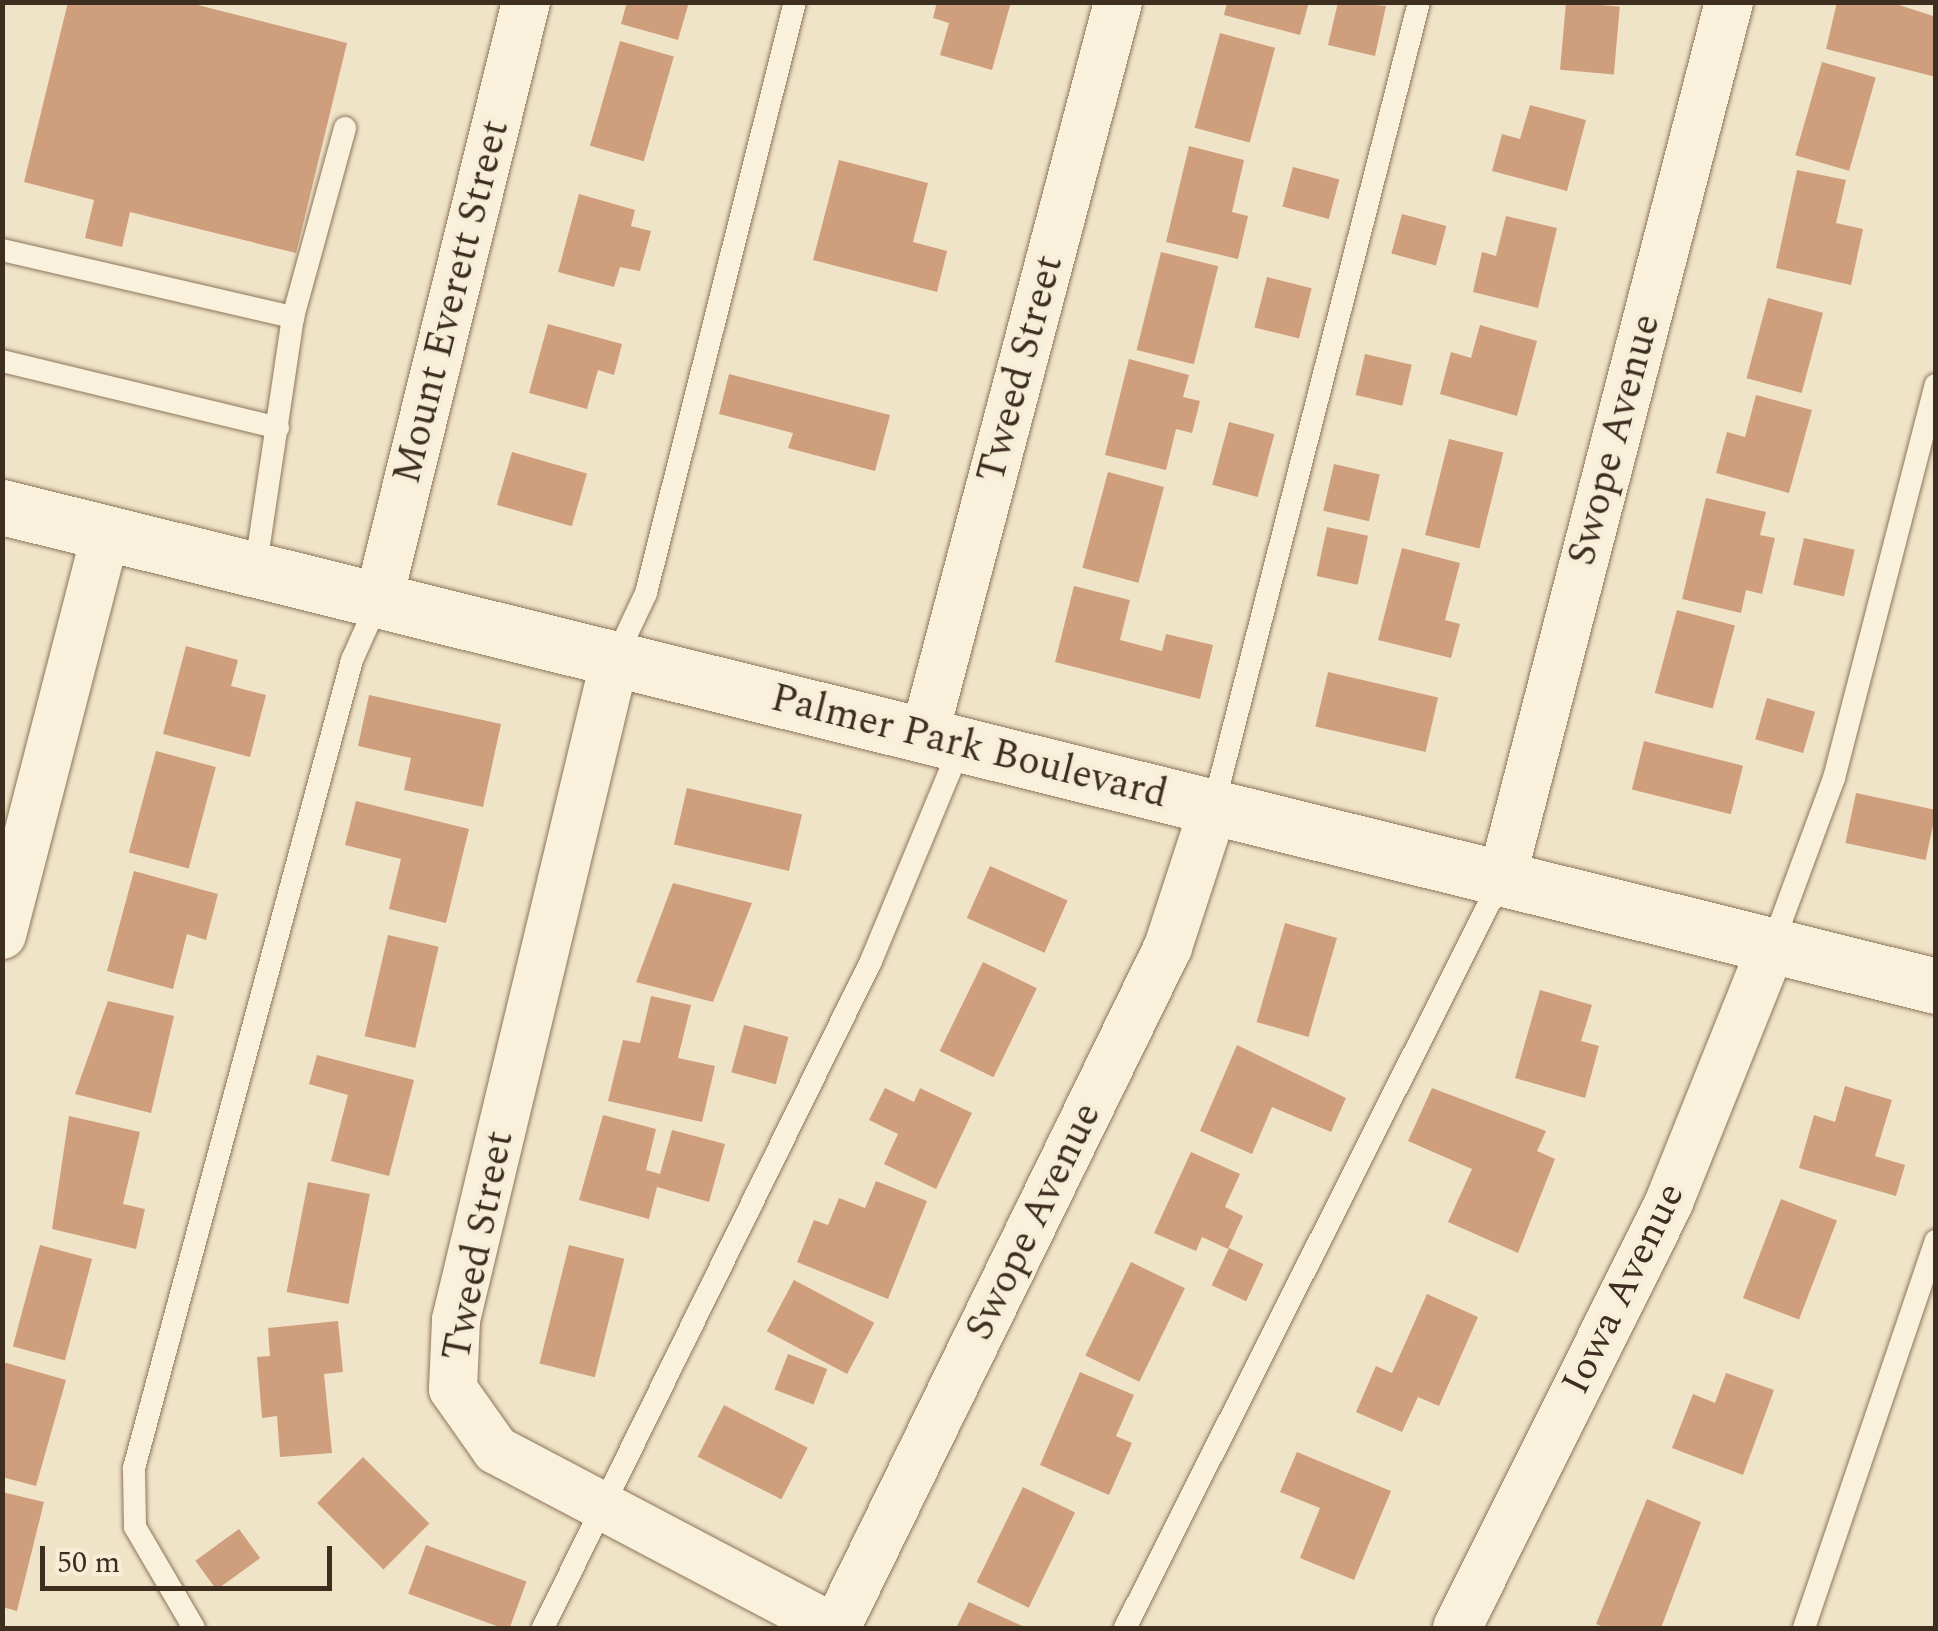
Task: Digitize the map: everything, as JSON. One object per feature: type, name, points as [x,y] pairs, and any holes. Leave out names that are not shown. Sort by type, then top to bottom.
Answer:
[{"type":"main road","name":"Palmer Park Boulevard","points":[[2,507],[1936,986]]},
{"type":"street","name":"Mount Everett Street","points":[[378,602],[526,2]]},
{"type":"street","name":"Tweed Street","points":[[942,740],[1118,2]]},
{"type":"street","name":"Swope Avenue","points":[[1502,878],[1729,2]]},
{"type":"street","points":[[2,936],[106,532]]},
{"type":"street","name":"Tweed Street","points":[[615,659],[450,1356],[468,1421],[496,1450],[835,1628]]},
{"type":"street","name":"Swope Avenue","points":[[835,1628],[1168,946],[1213,808]]},
{"type":"street","name":"Iowa Avenue","points":[[1457,1628],[1669,1202],[1773,943]]},
{"type":"lane","points":[[615,659],[646,593],[795,2]]},
{"type":"lane","points":[[1213,808],[1419,2]]},
{"type":"lane","points":[[255,570],[293,316],[344,128]]},
{"type":"lane","points":[[2,250],[293,316]]},
{"type":"lane","points":[[2,361],[278,428]]},
{"type":"lane","points":[[1773,943],[1834,778],[1936,385]]},
{"type":"lane","points":[[194,1628],[135,1527],[134,1468],[352,660],[378,602]]},
{"type":"lane","points":[[542,1628],[871,961],[942,740]]},
{"type":"lane","points":[[1125,1628],[1502,878]]},
{"type":"lane","points":[[1804,1628],[1936,1242]]},
{"type":"building","points":[[68,2],[186,2],[347,43],[296,253],[130,212],[122,247],[85,238],[94,200],[24,182]]},
{"type":"building","points":[[627,2],[689,2],[678,40],[621,24]]},
{"type":"building","points":[[937,2],[1011,2],[992,70],[940,55],[949,23],[933,18]]},
{"type":"building","points":[[1227,2],[1309,2],[1300,35],[1224,15]]},
{"type":"building","points":[[1338,2],[1386,6],[1375,56],[1328,45]]},
{"type":"building","points":[[1566,2],[1620,7],[1614,74],[1560,70]]},
{"type":"building","points":[[1837,2],[1890,2],[1936,17],[1936,77],[1826,49]]},
{"type":"building","points":[[1220,33],[1275,48],[1250,142],[1195,128]]},
{"type":"building","points":[[620,41],[674,56],[644,161],[590,146]]},
{"type":"building","points":[[1822,62],[1876,77],[1849,171],[1795,155]]},
{"type":"building","points":[[1530,105],[1586,120],[1567,191],[1492,171],[1502,134],[1520,139]]},
{"type":"building","points":[[1189,146],[1244,160],[1232,212],[1248,216],[1238,259],[1166,242]]},
{"type":"building","points":[[839,160],[928,183],[913,242],[947,251],[937,292],[813,260]]},
{"type":"building","points":[[1293,167],[1339,179],[1329,219],[1282,207]]},
{"type":"building","points":[[1797,170],[1846,180],[1836,223],[1863,229],[1851,285],[1776,268]]},
{"type":"building","points":[[579,194],[635,210],[631,226],[651,231],[640,271],[620,267],[614,287],[558,272]]},
{"type":"building","points":[[1402,214],[1446,226],[1436,266],[1391,254]]},
{"type":"building","points":[[1506,216],[1557,228],[1538,308],[1473,292],[1482,252],[1496,256]]},
{"type":"building","points":[[1161,252],[1218,266],[1194,364],[1137,350]]},
{"type":"building","points":[[1267,277],[1312,288],[1299,339],[1254,327]]},
{"type":"building","points":[[1768,298],[1823,313],[1802,393],[1747,378]]},
{"type":"building","points":[[548,324],[622,344],[614,375],[598,370],[587,409],[529,393]]},
{"type":"building","points":[[1480,325],[1537,341],[1517,416],[1440,394],[1451,352],[1471,358]]},
{"type":"building","points":[[1365,354],[1412,365],[1402,406],[1356,395]]},
{"type":"building","points":[[1129,359],[1189,375],[1183,397],[1200,401],[1192,433],[1176,429],[1166,470],[1105,455]]},
{"type":"building","points":[[729,374],[890,415],[875,471],[788,448],[793,433],[719,414]]},
{"type":"building","points":[[1756,395],[1812,410],[1789,493],[1716,473],[1727,432],[1745,437]]},
{"type":"building","points":[[1229,422],[1274,434],[1258,497],[1212,485]]},
{"type":"building","points":[[1449,439],[1503,453],[1479,549],[1425,535]]},
{"type":"building","points":[[512,452],[587,473],[572,526],[497,505]]},
{"type":"building","points":[[1334,464],[1380,475],[1369,521],[1323,511]]},
{"type":"building","points":[[1108,472],[1164,487],[1138,583],[1082,568]]},
{"type":"building","points":[[1706,498],[1766,512],[1760,535],[1775,538],[1762,594],[1746,590],[1741,613],[1682,599]]},
{"type":"building","points":[[1327,527],[1368,536],[1358,585],[1317,576]]},
{"type":"building","points":[[1804,538],[1855,550],[1844,596],[1793,585]]},
{"type":"building","points":[[1402,548],[1460,563],[1445,620],[1460,624],[1451,658],[1378,640]]},
{"type":"building","points":[[1074,586],[1130,600],[1120,640],[1162,651],[1166,634],[1213,645],[1200,699],[1055,662]]},
{"type":"building","points":[[1677,610],[1735,626],[1713,709],[1655,693]]},
{"type":"building","points":[[186,646],[238,660],[231,686],[266,695],[250,757],[163,734]]},
{"type":"building","points":[[1328,672],[1438,697],[1426,752],[1315,727]]},
{"type":"building","points":[[369,695],[501,724],[483,807],[404,790],[411,758],[358,746]]},
{"type":"building","points":[[1767,698],[1815,712],[1803,753],[1755,739]]},
{"type":"building","points":[[1644,741],[1743,766],[1731,814],[1632,790]]},
{"type":"building","points":[[156,751],[216,767],[189,868],[129,852]]},
{"type":"building","points":[[687,788],[802,815],[789,871],[674,845]]},
{"type":"building","points":[[1856,793],[1936,810],[1926,860],[1845,843]]},
{"type":"building","points":[[356,801],[469,829],[446,923],[389,909],[401,859],[345,845]]},
{"type":"building","points":[[990,866],[1068,901],[1044,953],[967,918]]},
{"type":"building","points":[[134,871],[218,894],[206,940],[187,934],[173,989],[107,971]]},
{"type":"building","points":[[673,883],[752,903],[713,1002],[636,982]]},
{"type":"building","points":[[1285,923],[1337,938],[1309,1037],[1257,1022]]},
{"type":"building","points":[[388,935],[439,947],[415,1048],[365,1036]]},
{"type":"building","points":[[983,962],[1037,988],[994,1077],[940,1051]]},
{"type":"building","points":[[1540,990],[1592,1005],[1581,1041],[1599,1046],[1585,1098],[1515,1078]]},
{"type":"building","points":[[651,996],[691,1005],[678,1058],[715,1066],[702,1122],[608,1101],[623,1040],[640,1043]]},
{"type":"building","points":[[108,1001],[174,1016],[151,1113],[75,1094]]},
{"type":"building","points":[[744,1025],[788,1037],[776,1084],[731,1072]]},
{"type":"building","points":[[1237,1045],[1346,1098],[1331,1132],[1272,1107],[1252,1154],[1200,1131]]},
{"type":"building","points":[[317,1055],[414,1080],[389,1176],[331,1161],[348,1095],[309,1084]]},
{"type":"building","points":[[1845,1086],[1892,1100],[1875,1156],[1905,1165],[1896,1196],[1799,1168],[1814,1115],[1835,1122]]},
{"type":"building","points":[[885,1088],[914,1102],[920,1088],[972,1113],[936,1189],[884,1164],[898,1134],[869,1120]]},
{"type":"building","points":[[1432,1088],[1546,1131],[1537,1151],[1555,1159],[1518,1253],[1448,1222],[1472,1169],[1408,1141]]},
{"type":"building","points":[[603,1115],[656,1129],[646,1170],[660,1174],[672,1130],[725,1144],[709,1202],[657,1187],[649,1219],[579,1200]]},
{"type":"building","points":[[69,1116],[140,1132],[123,1204],[145,1209],[136,1249],[52,1229]]},
{"type":"building","points":[[1191,1152],[1240,1174],[1225,1207],[1243,1216],[1228,1249],[1202,1237],[1196,1251],[1154,1233]]},
{"type":"building","points":[[876,1181],[927,1201],[888,1299],[797,1262],[814,1220],[828,1225],[839,1198],[865,1208]]},
{"type":"building","points":[[308,1182],[370,1194],[348,1304],[287,1292]]},
{"type":"building","points":[[1781,1199],[1837,1221],[1799,1319],[1743,1298]]},
{"type":"building","points":[[40,1245],[92,1259],[65,1360],[13,1346]]},
{"type":"building","points":[[569,1245],[624,1259],[595,1377],[539,1363]]},
{"type":"building","points":[[1229,1248],[1263,1264],[1246,1301],[1212,1285]]},
{"type":"building","points":[[1131,1262],[1185,1288],[1139,1382],[1085,1355]]},
{"type":"building","points":[[794,1280],[874,1323],[847,1374],[767,1331]]},
{"type":"building","points":[[1427,1294],[1478,1317],[1439,1406],[1418,1397],[1402,1432],[1356,1412],[1376,1366],[1392,1373]]},
{"type":"building","points":[[338,1321],[343,1372],[324,1374],[332,1453],[280,1457],[277,1416],[262,1418],[257,1357],[270,1356],[268,1328]]},
{"type":"building","points":[[788,1354],[827,1369],[814,1405],[774,1389]]},
{"type":"building","points":[[3,1362],[66,1380],[36,1486],[2,1477]]},
{"type":"building","points":[[1080,1372],[1134,1395],[1116,1436],[1132,1443],[1109,1495],[1040,1465]]},
{"type":"building","points":[[1726,1373],[1774,1390],[1743,1475],[1672,1448],[1693,1394],[1715,1403]]},
{"type":"building","points":[[724,1405],[808,1448],[781,1499],[698,1457]]},
{"type":"building","points":[[1297,1452],[1391,1491],[1354,1580],[1300,1558],[1320,1508],[1280,1492]]},
{"type":"building","points":[[363,1457],[429,1523],[384,1569],[317,1503]]},
{"type":"building","points":[[1023,1487],[1075,1512],[1029,1608],[977,1582]]},
{"type":"building","points":[[2,1492],[44,1502],[17,1611],[2,1607]]},
{"type":"building","points":[[1647,1499],[1701,1522],[1661,1628],[1606,1628],[1596,1624]]},
{"type":"building","points":[[239,1529],[260,1558],[216,1590],[195,1561]]},
{"type":"building","points":[[426,1545],[527,1582],[510,1628],[408,1594]]},
{"type":"building","points":[[969,1602],[1027,1628],[956,1628]]}]
